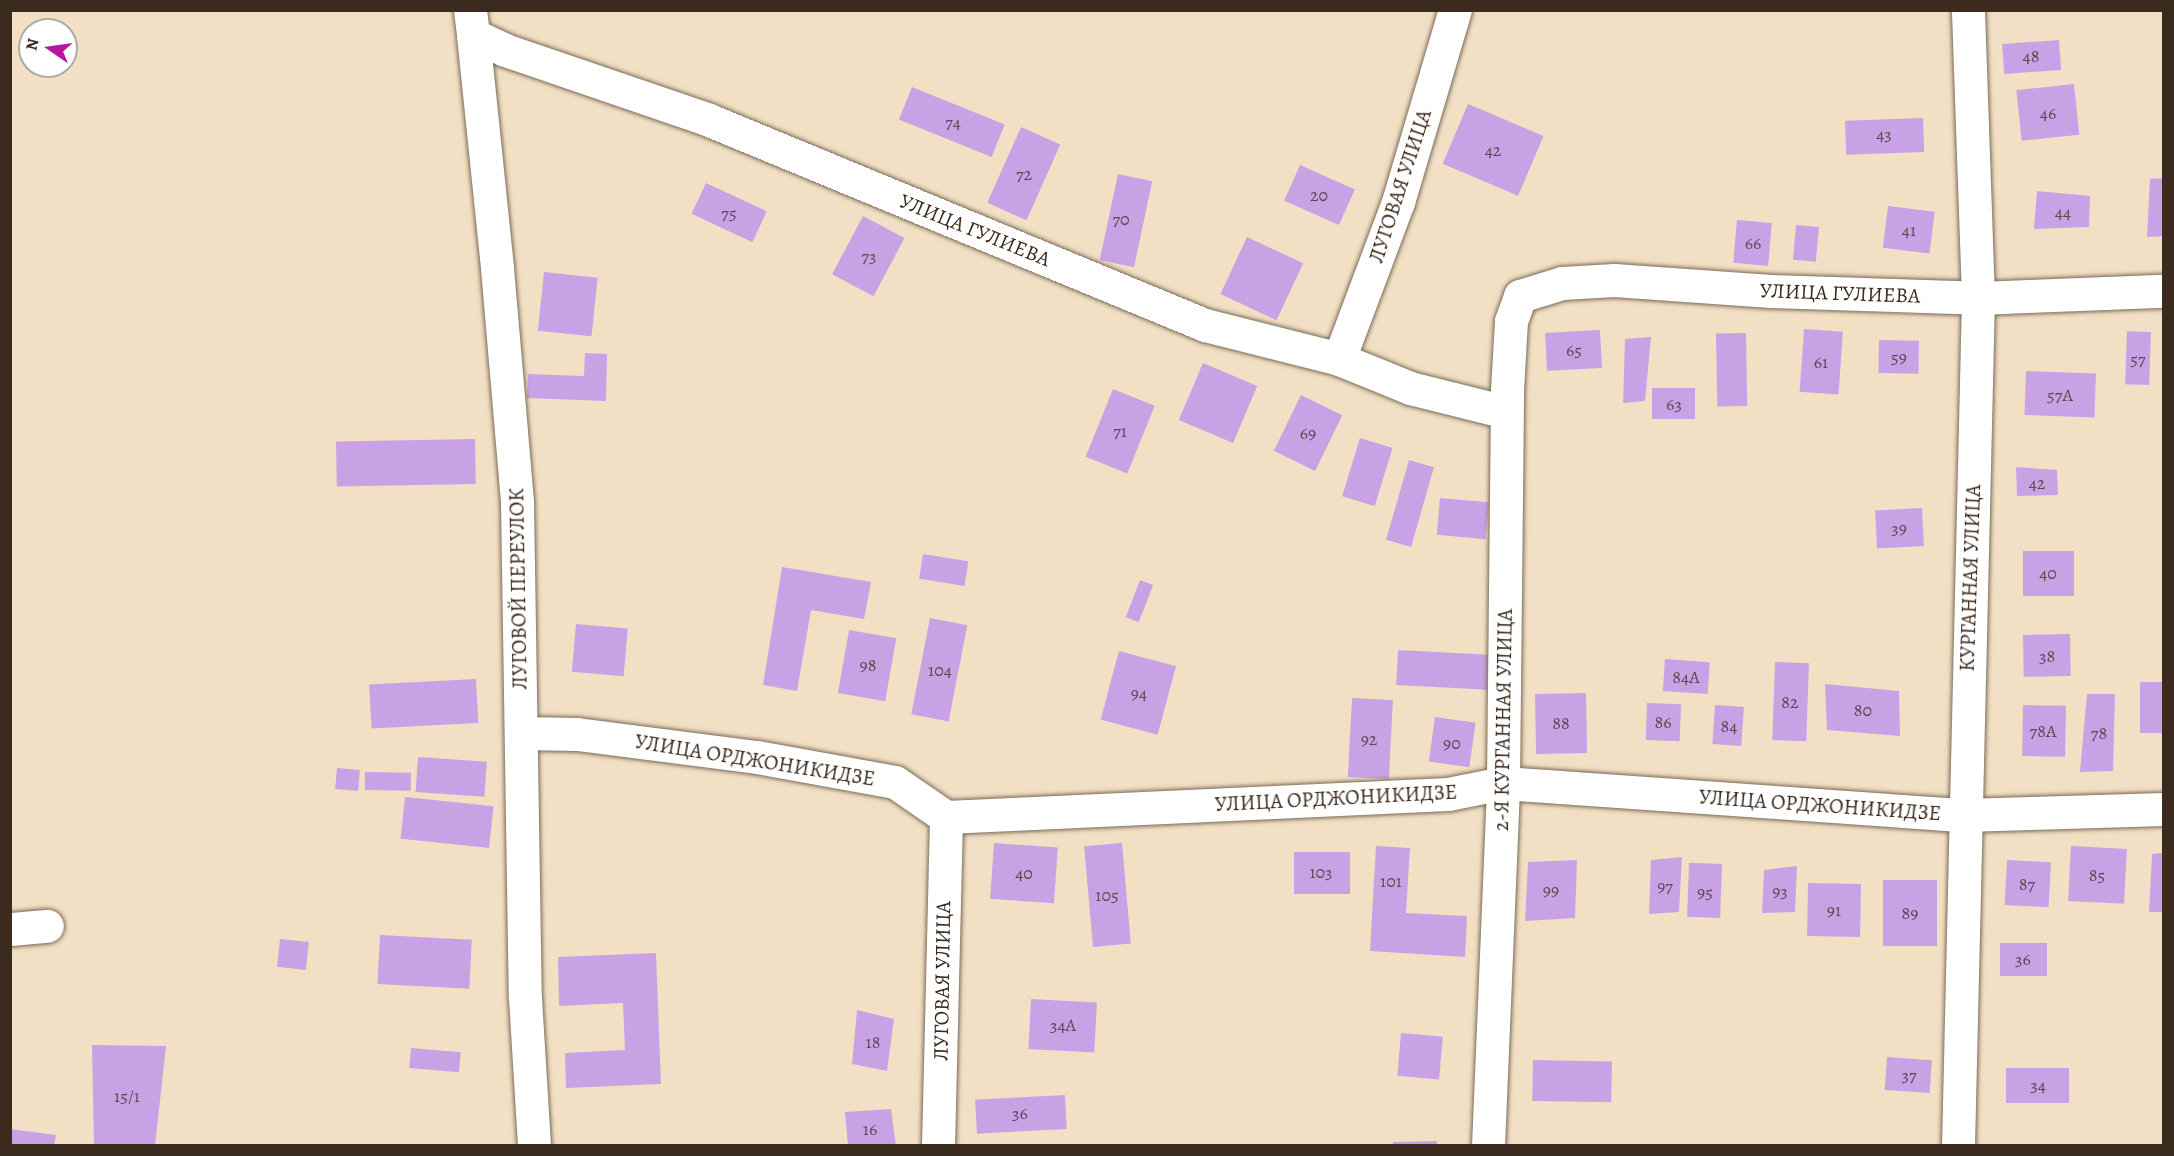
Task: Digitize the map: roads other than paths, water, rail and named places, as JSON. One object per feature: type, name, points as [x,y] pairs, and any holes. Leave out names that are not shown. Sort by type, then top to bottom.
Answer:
[{"type":"street","name":"ЛУГОВАЯ УЛИЦА","points":[[1339,359],[1398,202],[1455,10]]},
{"type":"street","name":"КУРГАННАЯ УЛИЦА","points":[[1958,1146],[1964,815],[1978,298],[1968,10]]},
{"type":"street","name":"УЛИЦА ГУЛИЕВА","points":[[471,23],[505,50],[709,120],[1205,325],[1339,359],[1410,388],[1506,412]]},
{"type":"street","name":"ЛУГОВОЙ ПЕРЕУЛОК","points":[[471,23],[497,268],[517,502],[525,998],[534,1146]]},
{"type":"street","name":"УЛИЦА ГУЛИЕВА","points":[[1520,296],[1562,283],[1614,280],[1771,291],[1978,298],[2163,291]]},
{"type":"street","name":"2-Я КУРГАННАЯ УЛИЦА","points":[[1488,1146],[1503,783],[1506,412],[1510,321],[1520,296]]},
{"type":"street","name":"УЛИЦА ОРДЖОНИКИДЗЕ","points":[[521,733],[577,735],[746,755],[896,782],[946,817],[1448,794],[1503,783],[1964,815],[2163,809]]},
{"type":"street","name":"ЛУГОВАЯ УЛИЦА","points":[[939,1146],[946,817]]},
{"type":"street","points":[[10,929],[47,926]]}]
